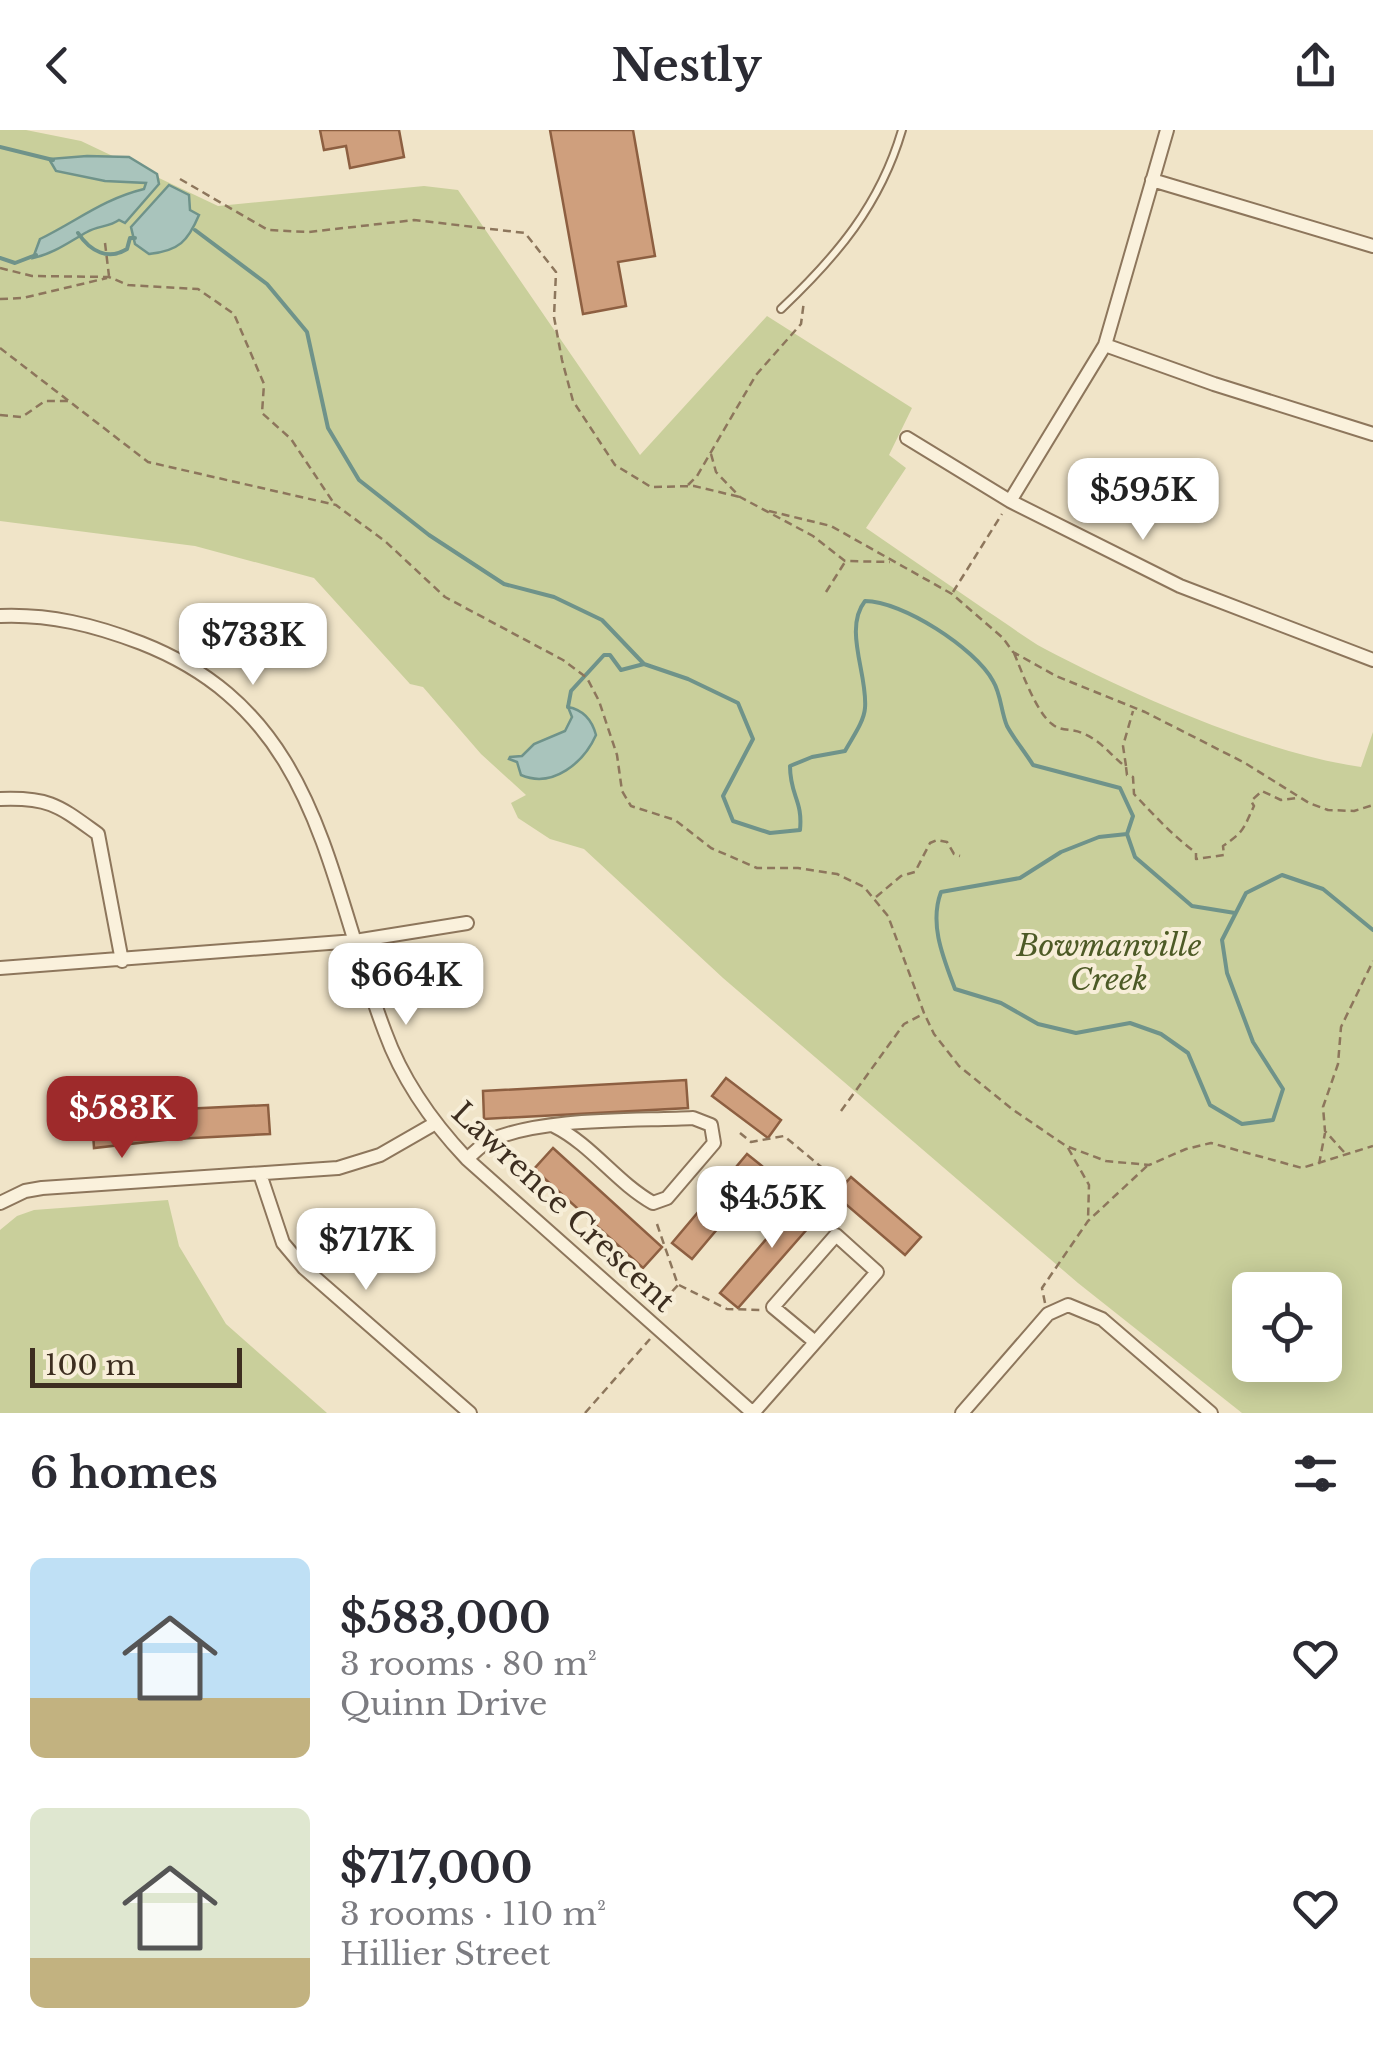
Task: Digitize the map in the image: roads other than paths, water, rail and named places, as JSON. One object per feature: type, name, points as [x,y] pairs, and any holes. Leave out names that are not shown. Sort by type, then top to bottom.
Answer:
[{"type":"street","points":[[1010,501],[1105,345],[1167,130]]},
{"type":"street","points":[[1152,180],[1373,246]]},
{"type":"street","points":[[1105,345],[1373,434]]},
{"type":"street","points":[[907,438],[1010,501],[1180,586],[1373,660]]},
{"type":"street","name":"Lawrence Crescent","points":[[0,616],[42,615],[120,635],[169,654],[221,687],[260,724],[290,767],[316,821],[386,1036],[434,1124],[467,1159],[657,1332],[753,1413]]},
{"type":"street","points":[[0,800],[29,798],[57,804],[98,834],[122,961]]},
{"type":"street","points":[[0,968],[355,941],[467,923]]},
{"type":"street","points":[[467,1159],[488,1142],[522,1130],[554,1126],[693,1118],[711,1125],[714,1143],[667,1198],[654,1204],[632,1191],[574,1136],[554,1126]]},
{"type":"street","points":[[0,1203],[24,1191],[42,1188],[338,1168],[380,1154],[434,1124]]},
{"type":"street","points":[[260,1174],[282,1242],[304,1268],[470,1413]]},
{"type":"street","points":[[753,1413],[877,1272],[836,1235],[773,1307],[814,1342]]},
{"type":"street","points":[[962,1413],[1048,1314],[1068,1305],[1102,1320],[1211,1413]]},
{"type":"lane","points":[[781,309],[864,218],[891,167],[902,130]]},
{"type":"water","points":[[129,157],[157,174],[159,184],[125,223],[119,220],[91,230],[33,258],[40,239],[103,204],[144,189],[146,183],[105,181],[56,171],[49,159]]},
{"type":"water","points":[[169,185],[189,195],[190,210],[199,215],[181,243],[149,254],[135,244],[131,227]]},
{"type":"water","points":[[568,707],[590,720],[596,735],[591,745],[556,776],[521,775],[517,762],[510,757],[522,756],[534,744],[565,731],[572,717]]},
{"type":"waterway","name":"Bowmanville Creek","points":[[0,147],[53,160]]},
{"type":"waterway","name":"Bowmanville Creek","points":[[195,230],[267,284],[307,332],[328,428],[359,480],[429,535],[504,584],[554,597],[602,620],[644,664],[688,679],[738,703],[753,739],[723,796],[733,821],[770,833],[800,830],[790,766],[845,751],[864,713],[856,625],[865,601],[917,618],[971,655],[993,681],[1007,726],[1033,765],[1120,788],[1133,816],[1127,834],[1099,837],[1061,852],[1020,878],[941,892],[937,928],[955,989],[1001,1003],[1038,1024],[1076,1033],[1130,1023],[1161,1034],[1188,1053],[1210,1105],[1242,1124],[1273,1120],[1283,1089],[1253,1042],[1227,973],[1222,940],[1246,893],[1282,875],[1323,889],[1373,930]]},
{"type":"waterway","points":[[78,233],[88,245],[106,254],[127,249],[130,238],[135,238]]},
{"type":"waterway","name":"Bowmanville Creek","points":[[0,258],[15,263],[36,255]]},
{"type":"waterway","points":[[568,707],[571,691],[604,655],[610,655],[621,670],[644,664]]},
{"type":"waterway","name":"Bowmanville Creek","points":[[1127,834],[1135,857],[1192,906],[1235,913]]}]
